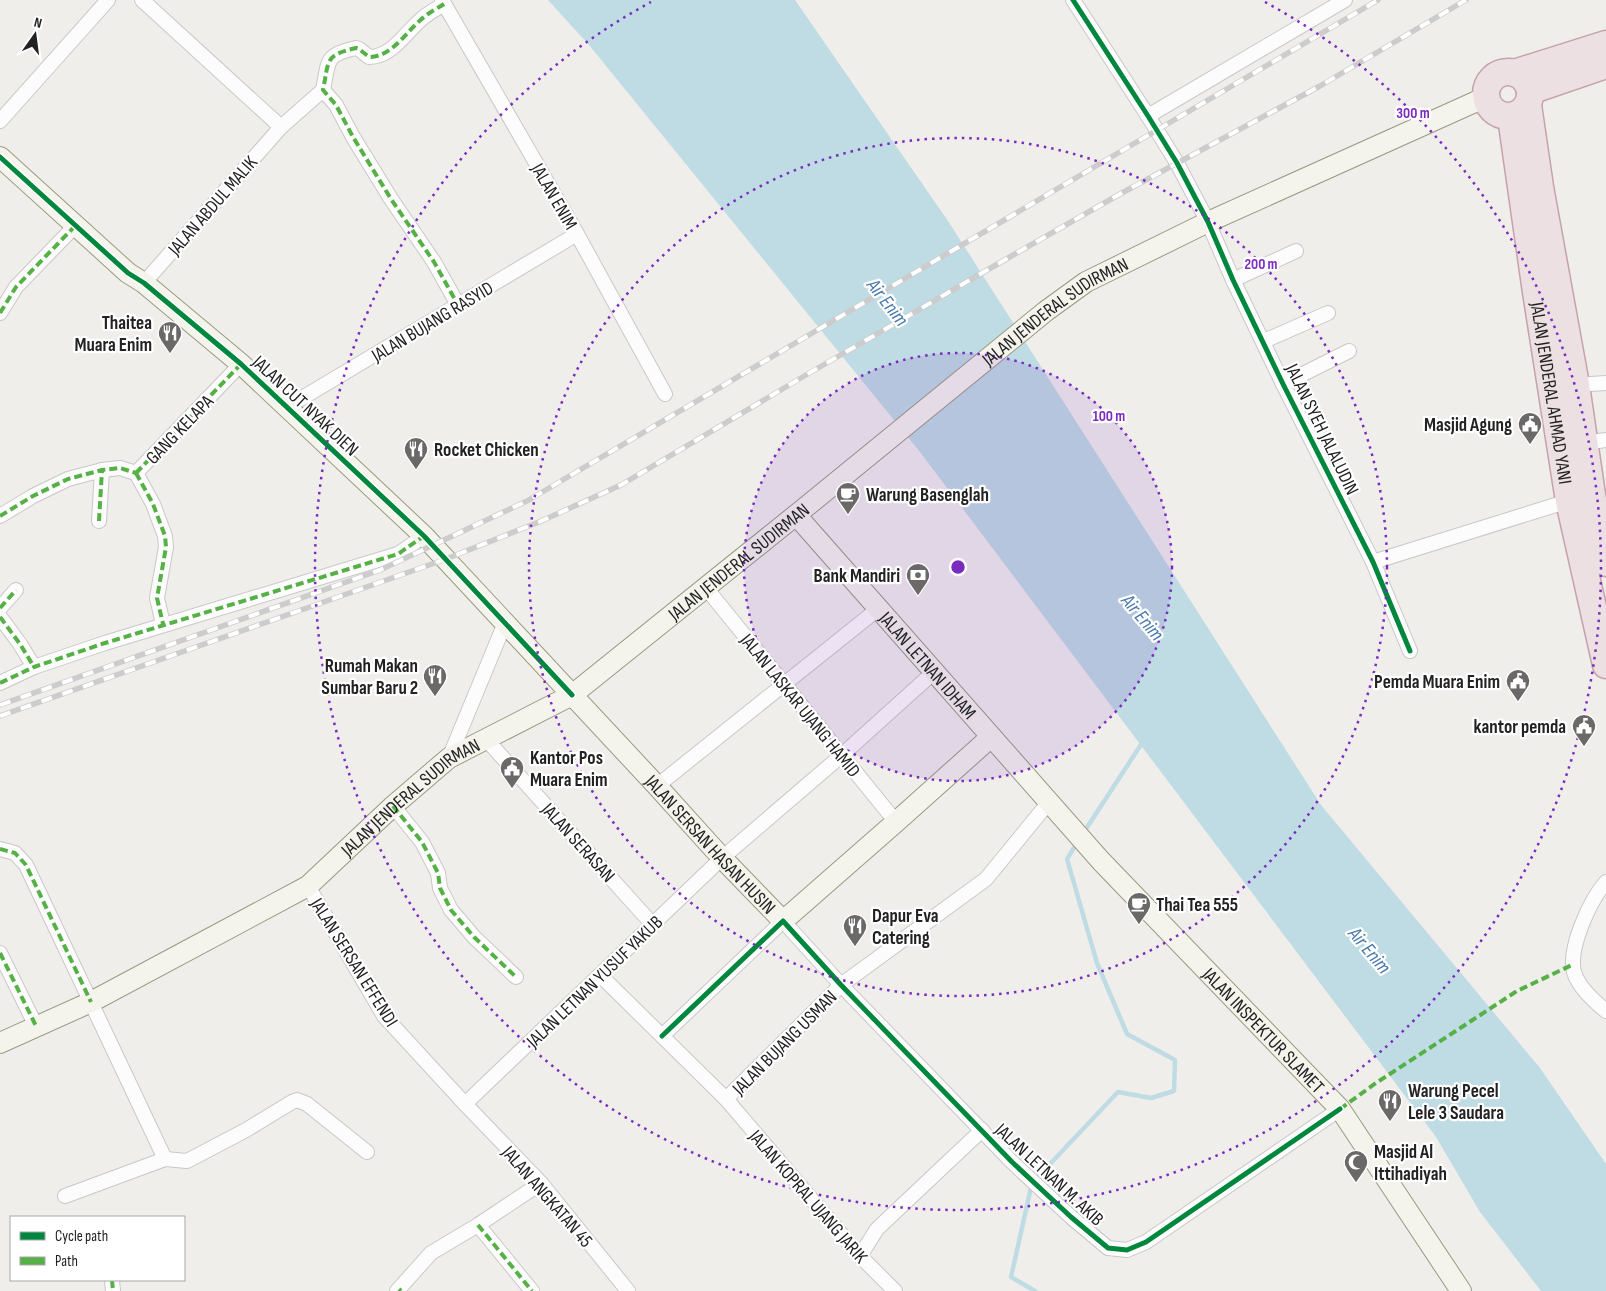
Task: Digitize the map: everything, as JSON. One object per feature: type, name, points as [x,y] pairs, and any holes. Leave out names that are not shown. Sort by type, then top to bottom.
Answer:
[{"type":"highway","points":[[1521,96],[1507,72],[1494,78],[1489,83],[1486,97],[1491,108],[1500,115],[1521,96],[1606,44]]},
{"type":"highway","points":[[1521,96],[1606,66]]},
{"type":"highway","name":"JALAN JENDERAL AHMAD YANI","points":[[1521,96],[1540,187],[1576,385],[1595,441],[1580,498],[1606,563]]},
{"type":"highway","name":"JALAN JENDERAL AHMAD YANI","points":[[1521,96],[1536,292],[1580,498],[1606,665]]},
{"type":"main road","name":"JALAN JENDERAL SUDIRMAN","points":[[0,1043],[37,1028],[91,1002],[308,886],[393,806],[449,758],[572,695],[796,516],[1046,311],[1086,282],[1208,222],[1486,97]]},
{"type":"main road","name":"JALAN CUT NYAK DIEN","points":[[0,157],[128,273],[144,283],[241,364],[287,407],[424,536],[572,695]]},
{"type":"main road","name":"JALAN LETNAN IDHAM","points":[[796,516],[1054,808]]},
{"type":"main road","name":"JALAN SERSAN HASAN HUSIN","points":[[572,695],[722,858],[783,921],[991,737]]},
{"type":"main road","name":"JALAN INSPEKTUR SLAMET","points":[[1054,808],[1101,861],[1340,1109],[1459,1290]]},
{"type":"street","points":[[0,122],[108,0]]},
{"type":"street","points":[[142,0],[281,127]]},
{"type":"street","name":"JALAN SYEH JALALUDIN","points":[[1073,0],[1148,116],[1208,222],[1233,280],[1283,384],[1373,562],[1410,651]]},
{"type":"street","points":[[1148,116],[1345,0]]},
{"type":"street","points":[[443,2],[424,17],[395,46],[384,53],[369,56],[356,48],[332,57],[329,60],[323,90],[336,105],[352,137],[434,262],[458,305]]},
{"type":"street","name":"JALAN ENIM","points":[[443,2],[578,234],[664,394]]},
{"type":"street","name":"JALAN ABDUL MALIK","points":[[144,283],[281,127],[323,90]]},
{"type":"street","points":[[0,313],[16,287],[75,226]]},
{"type":"street","name":"JALAN BUJANG RASYID","points":[[287,407],[578,234]]},
{"type":"street","points":[[1233,280],[1296,251]]},
{"type":"street","points":[[1264,342],[1328,313]]},
{"type":"street","points":[[1283,384],[1349,352]]},
{"type":"street","name":"GANG KELAPA","points":[[0,516],[33,496],[68,479],[102,470],[120,468],[136,474],[241,364]]},
{"type":"street","points":[[1576,385],[1606,383]]},
{"type":"street","points":[[99,520],[102,470]]},
{"type":"street","points":[[136,474],[152,504],[165,536],[166,547],[157,598],[163,624]]},
{"type":"street","points":[[1373,562],[1580,498]]},
{"type":"street","points":[[0,683],[34,668],[163,624],[398,554],[424,536]]},
{"type":"street","name":"JALAN LASKAR UJANG HAMID","points":[[706,588],[896,822]]},
{"type":"street","points":[[0,608],[16,590]]},
{"type":"street","points":[[657,786],[878,609]]},
{"type":"street","points":[[0,617],[20,644],[34,668]]},
{"type":"street","points":[[449,758],[505,622]]},
{"type":"street","name":"JALAN LETNAN YUSUF YAKUB","points":[[465,1104],[722,858],[842,756],[934,672]]},
{"type":"street","name":"JALAN SERASAN","points":[[485,738],[653,925]]},
{"type":"street","points":[[393,806],[422,842],[438,873],[440,888],[451,910],[474,937],[516,977]]},
{"type":"street","name":"JALAN BUJANG USMAN","points":[[726,1099],[841,985],[986,879],[1054,808]]},
{"type":"street","points":[[0,849],[15,853],[26,865],[165,1159]]},
{"type":"street","points":[[1606,882],[1600,888],[1578,935],[1574,974],[1585,991],[1606,1011]]},
{"type":"street","name":"JALAN SERSAN EFFENDI","points":[[308,886],[384,1016],[465,1104]]},
{"type":"street","points":[[662,1036],[783,921]]},
{"type":"street","name":"JALAN LETNAN M. AKIB","points":[[783,921],[841,985],[1012,1162],[1052,1200],[1108,1248],[1127,1250],[1146,1242],[1340,1109]]},
{"type":"street","points":[[0,953],[37,1028]]},
{"type":"street","name":"JALAN KOPRAL UJANG JARIK","points":[[600,976],[726,1099],[860,1256],[895,1291]]},
{"type":"street","points":[[65,1196],[165,1159],[187,1161],[246,1130],[297,1100],[307,1104],[366,1152]]},
{"type":"street","name":"JALAN ANGKATAN 45","points":[[465,1104],[541,1183],[628,1291]]},
{"type":"street","points":[[860,1256],[877,1229],[982,1130]]},
{"type":"street","points":[[399,1290],[431,1253],[478,1225],[541,1183]]},
{"type":"street","points":[[478,1225],[532,1291]]},
{"type":"water","name":"Air Enim","points":[[548,0],[795,0],[948,221],[1321,805],[1540,1068],[1606,1164],[1606,1291],[1541,1291],[1480,1212],[1436,1137],[920,452],[589,45]]},
{"type":"waterway","points":[[1084,832],[1144,740]]},
{"type":"waterway","points":[[1035,1291],[1011,1277],[1032,1183],[1118,1092],[1151,1098],[1174,1091],[1175,1060],[1127,1034],[1097,963],[1067,859],[1077,843]]},
{"type":"railway","points":[[0,705],[380,570],[527,501],[1378,0]]},
{"type":"railway","points":[[0,716],[446,559],[539,522],[621,485],[1008,258],[1120,194],[1320,86],[1466,0]]},
{"type":"marked path","points":[[444,4],[424,17],[385,53],[369,57],[356,48],[338,53],[330,61],[323,90],[336,105],[353,137],[391,199],[434,262],[458,305]]},
{"type":"marked path","points":[[0,313],[16,287],[75,226]]},
{"type":"marked path","points":[[136,473],[241,364]]},
{"type":"marked path","points":[[0,516],[33,496],[68,479],[102,470],[120,468],[136,473]]},
{"type":"marked path","points":[[99,521],[102,470]]},
{"type":"marked path","points":[[136,473],[153,504],[165,536],[166,547],[157,598],[163,624]]},
{"type":"marked path","points":[[0,683],[34,667],[105,643],[398,554],[424,536]]},
{"type":"marked path","points":[[0,608],[16,590]]},
{"type":"marked path","points":[[0,617],[34,667]]},
{"type":"marked path","points":[[393,806],[422,842],[438,873],[440,888],[451,910],[474,937],[516,977]]},
{"type":"marked path","points":[[0,849],[15,853],[26,865],[91,1002]]},
{"type":"marked path","points":[[0,953],[37,1028]]},
{"type":"marked path","points":[[1340,1109],[1376,1083],[1517,991],[1574,964]]},
{"type":"marked path","points":[[478,1225],[532,1291]]},
{"type":"marked path","points":[[112,1281],[113,1291]]},
{"type":"cycle path","points":[[1073,0],[1177,163],[1208,222],[1233,280],[1283,384],[1373,562],[1410,651]]},
{"type":"cycle path","points":[[0,157],[128,273],[144,283],[241,364],[424,536],[572,695]]},
{"type":"cycle path","points":[[662,1036],[783,921],[841,985],[1012,1162],[1071,1217],[1108,1248],[1127,1250],[1146,1242],[1340,1109]]},
{"type":"place","name":"Thaitea Muara Enim","points":[[170,354]]},
{"type":"place","name":"Masjid Agung","points":[[1530,445]]},
{"type":"place","name":"Rocket Chicken","points":[[416,470]]},
{"type":"place","name":"Warung Basenglah","points":[[848,515]]},
{"type":"place","name":"Bank Mandiri","points":[[918,596]]},
{"type":"place","name":"Rumah Makan Sumbar Baru 2","points":[[435,697]]},
{"type":"place","name":"Pemda Muara Enim","points":[[1518,702]]},
{"type":"place","name":"kantor pemda","points":[[1584,747]]},
{"type":"place","name":"Kantor Pos Muara Enim","points":[[512,789]]},
{"type":"place","name":"Thai Tea 555","points":[[1139,925]]},
{"type":"place","name":"Dapur Eva Catering","points":[[855,947]]},
{"type":"place","name":"Warung Pecel Lele 3 Saudara","points":[[1390,1122]]},
{"type":"place","name":"Masjid Al Ittihadiyah","points":[[1356,1183]]}]
